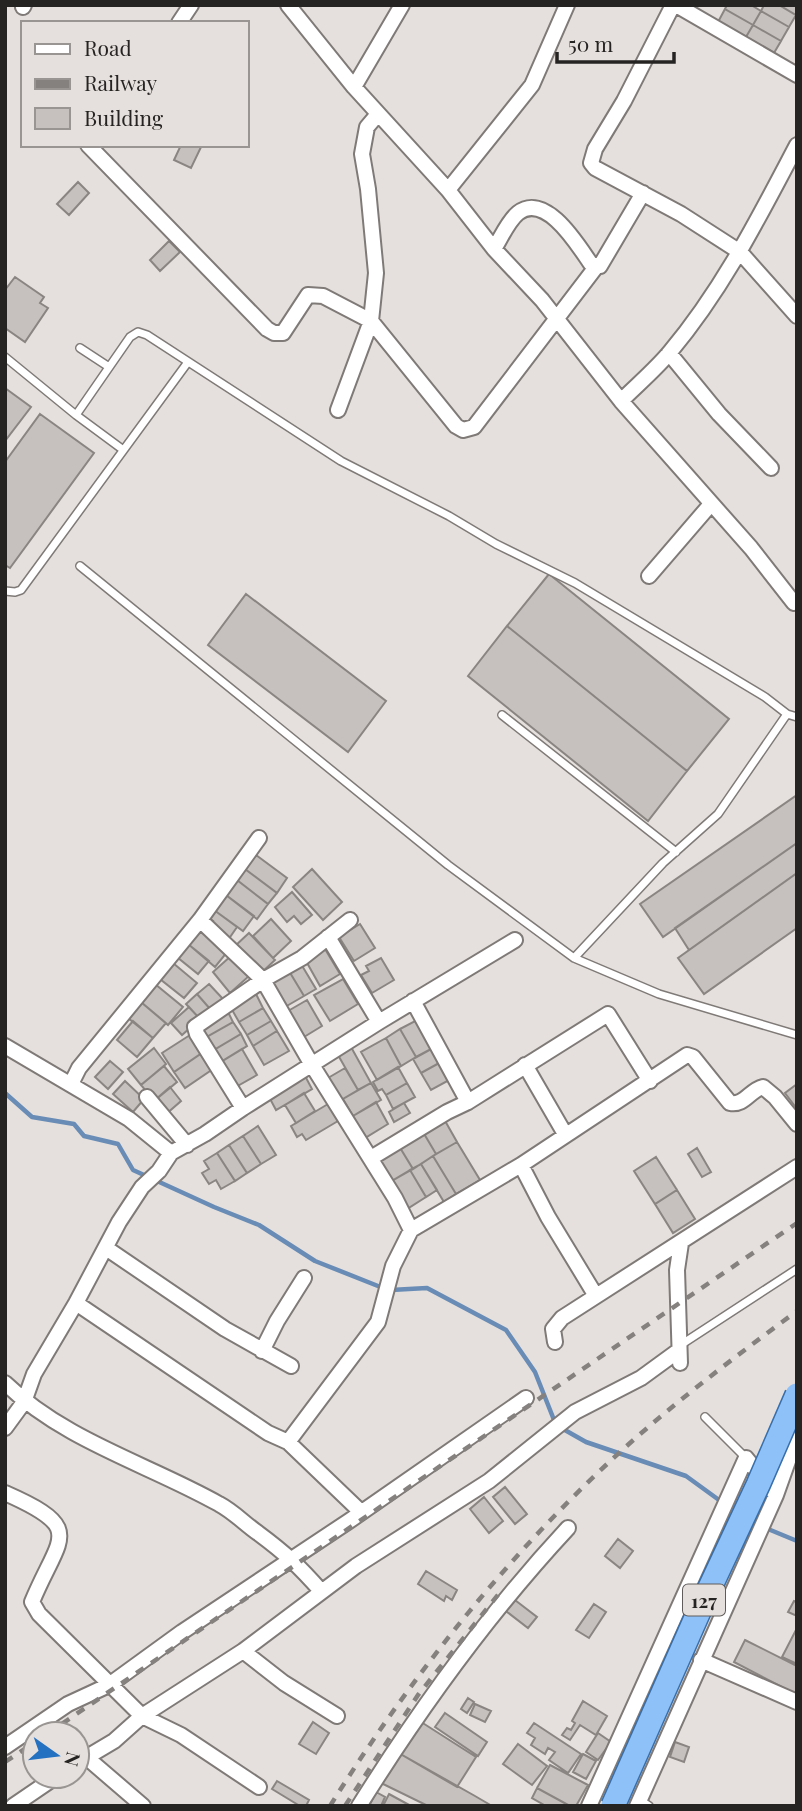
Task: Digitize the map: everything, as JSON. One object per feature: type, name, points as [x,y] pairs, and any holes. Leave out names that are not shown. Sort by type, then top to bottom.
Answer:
[{"type":"main road","name":"127","points":[[613,1806],[797,1395]]},
{"type":"street","points":[[180,21],[191,5]]},
{"type":"street","points":[[288,5],[354,87],[448,190],[494,249],[557,319],[621,401],[751,548],[794,603]]},
{"type":"street","points":[[354,87],[402,5]]},
{"type":"street","points":[[448,190],[532,85],[567,5]]},
{"type":"street","points":[[797,75],[674,5],[624,101],[592,155],[591,163],[595,168],[681,214],[740,252],[797,316]]},
{"type":"street","points":[[338,410],[372,321],[376,273],[362,154],[367,127],[378,114]]},
{"type":"street","points":[[621,401],[669,353],[710,299],[740,252],[797,145]]},
{"type":"street","points":[[90,147],[267,329],[274,333],[283,333],[308,295],[323,296],[372,321],[456,426],[467,430],[474,427],[596,267],[604,261],[643,194]]},
{"type":"street","points":[[494,249],[517,214],[536,209],[555,217],[596,267]]},
{"type":"street","points":[[669,353],[719,414],[771,468]]},
{"type":"street","points":[[649,576],[711,504]]},
{"type":"street","points":[[71,1084],[79,1068],[200,920],[259,838]]},
{"type":"street","points":[[200,920],[263,980],[312,1065],[371,1158],[411,1230]]},
{"type":"street","points":[[243,1108],[195,1027],[263,980],[302,958],[349,920]]},
{"type":"street","points":[[328,937],[379,1022]]},
{"type":"street","points":[[5,1428],[24,1402],[34,1374],[142,1187],[159,1171],[171,1153],[515,940]]},
{"type":"street","points":[[413,1001],[468,1102]]},
{"type":"street","points":[[371,1158],[468,1102],[608,1014],[650,1081]]},
{"type":"street","points":[[5,1046],[129,1119],[171,1153]]},
{"type":"street","points":[[288,1442],[378,1322],[393,1266],[411,1230],[521,1165],[688,1055],[730,1103],[736,1104],[763,1087],[797,1124]]},
{"type":"street","points":[[525,1065],[565,1134]]},
{"type":"street","points":[[147,1097],[187,1145]]},
{"type":"street","points":[[521,1165],[548,1217],[596,1296]]},
{"type":"street","points":[[555,1342],[553,1331],[556,1323],[797,1167]]},
{"type":"street","points":[[91,1755],[114,1741],[142,1716],[243,1651],[356,1566],[489,1481],[575,1412],[641,1378],[679,1353],[677,1270],[681,1243]]},
{"type":"street","points":[[106,1248],[190,1306],[291,1366]]},
{"type":"street","points":[[262,1351],[304,1278]]},
{"type":"street","points":[[76,1303],[268,1433],[288,1442],[361,1512]]},
{"type":"street","points":[[5,1383],[24,1402],[113,1454],[220,1505],[291,1558],[321,1591]]},
{"type":"street","points":[[5,1747],[68,1704],[109,1685],[526,1398]]},
{"type":"street","points":[[642,1804],[701,1660],[775,1496],[797,1436]]},
{"type":"street","points":[[589,1806],[746,1458],[775,1496]]},
{"type":"street","points":[[5,1493],[22,1499],[56,1521],[60,1536],[58,1548],[32,1602],[33,1607],[142,1716],[181,1735],[259,1787]]},
{"type":"street","points":[[359,1806],[458,1658],[520,1580],[568,1528]]},
{"type":"street","points":[[243,1651],[284,1683],[337,1716]]},
{"type":"street","points":[[701,1660],[797,1702]]},
{"type":"street","points":[[91,1767],[143,1806]]},
{"type":"street","points":[[20,1804],[38,1790]]},
{"type":"lane","points":[[76,415],[130,337],[138,332],[147,335],[341,461],[575,583],[765,697],[787,714],[797,717]]},
{"type":"lane","points":[[79,348],[108,367]]},
{"type":"lane","points":[[5,357],[122,449]]},
{"type":"lane","points":[[5,590],[21,590],[188,362]]},
{"type":"lane","points":[[80,566],[448,865],[574,958],[659,995],[797,1035]]},
{"type":"lane","points":[[574,958],[676,852],[718,814],[787,714]]},
{"type":"lane","points":[[502,715],[676,852]]},
{"type":"lane","points":[[679,1353],[797,1269]]},
{"type":"lane","points":[[705,1417],[746,1458]]},
{"type":"building","points":[[727,5],[751,5],[761,11],[753,25],[725,9]]},
{"type":"building","points":[[764,5],[779,5],[796,15],[789,27],[761,11]]},
{"type":"building","points":[[779,5],[797,5],[796,15]]},
{"type":"building","points":[[725,9],[753,25],[746,37],[718,22]]},
{"type":"building","points":[[761,11],[789,27],[781,41],[753,25]]},
{"type":"building","points":[[753,25],[781,41],[774,53],[746,37]]},
{"type":"building","points":[[180,147],[201,147],[191,168],[174,160]]},
{"type":"building","points":[[78,182],[89,193],[69,215],[57,204]]},
{"type":"building","points":[[169,241],[180,252],[160,271],[150,260]]},
{"type":"building","points":[[15,277],[44,297],[40,303],[48,308],[25,342],[5,328],[5,290]]},
{"type":"building","points":[[5,388],[31,407],[5,441]]},
{"type":"building","points":[[40,414],[94,453],[10,568],[5,565],[5,462]]},
{"type":"building","points":[[549,574],[729,719],[687,771],[507,626]]},
{"type":"building","points":[[246,594],[386,701],[348,752],[208,645]]},
{"type":"building","points":[[507,626],[687,771],[648,821],[468,676]]},
{"type":"building","points":[[797,795],[797,843],[663,937],[640,904]]},
{"type":"building","points":[[797,843],[797,873],[689,950],[675,928]]},
{"type":"building","points":[[256,855],[287,878],[277,893],[245,869]]},
{"type":"building","points":[[245,869],[277,893],[268,904],[237,880]]},
{"type":"building","points":[[312,869],[342,902],[323,920],[293,887]]},
{"type":"building","points":[[797,873],[797,928],[704,994],[678,958]]},
{"type":"building","points":[[237,880],[268,904],[257,919],[226,895]]},
{"type":"building","points":[[292,892],[312,915],[301,924],[294,916],[287,922],[275,907]]},
{"type":"building","points":[[226,895],[254,916],[243,931],[214,910]]},
{"type":"building","points":[[214,910],[237,927],[228,940],[209,926],[213,921],[209,918]]},
{"type":"building","points":[[271,919],[291,941],[273,958],[253,936]]},
{"type":"building","points":[[360,924],[375,948],[354,961],[339,937]]},
{"type":"building","points":[[201,929],[228,951],[215,967],[188,944]]},
{"type":"building","points":[[249,933],[275,960],[260,974],[235,946]]},
{"type":"building","points":[[188,944],[209,961],[198,974],[177,957]]},
{"type":"building","points":[[325,949],[340,974],[320,986],[306,961]]},
{"type":"building","points":[[232,955],[249,976],[230,993],[213,972]]},
{"type":"building","points":[[381,958],[394,980],[372,993],[361,975],[369,971],[366,966]]},
{"type":"building","points":[[173,963],[197,983],[184,998],[160,979]]},
{"type":"building","points":[[301,964],[316,989],[304,996],[289,971]]},
{"type":"building","points":[[289,971],[304,996],[285,1007],[271,982]]},
{"type":"building","points":[[343,979],[358,1004],[330,1021],[314,995]]},
{"type":"building","points":[[155,984],[183,1007],[168,1025],[141,1002]]},
{"type":"building","points":[[209,984],[223,999],[211,1010],[197,994]]},
{"type":"building","points":[[197,994],[211,1010],[200,1019],[186,1004]]},
{"type":"building","points":[[256,994],[263,1008],[239,1022],[231,1008]]},
{"type":"building","points":[[307,1000],[322,1026],[304,1037],[288,1011]]},
{"type":"building","points":[[141,1002],[166,1023],[153,1038],[128,1018]]},
{"type":"building","points":[[189,1007],[200,1019],[182,1035],[171,1023]]},
{"type":"building","points":[[263,1008],[271,1021],[247,1035],[239,1022]]},
{"type":"building","points":[[227,1010],[233,1022],[205,1038],[198,1026]]},
{"type":"building","points":[[417,1020],[433,1048],[416,1057],[400,1029]]},
{"type":"building","points":[[133,1021],[153,1038],[137,1057],[117,1040]]},
{"type":"building","points":[[271,1021],[277,1031],[253,1046],[247,1035]]},
{"type":"building","points":[[233,1022],[241,1034],[212,1051],[205,1038]]},
{"type":"building","points":[[400,1029],[416,1057],[401,1066],[386,1038]]},
{"type":"building","points":[[277,1031],[289,1051],[264,1065],[253,1046]]},
{"type":"building","points":[[241,1034],[247,1046],[219,1063],[212,1051]]},
{"type":"building","points":[[190,1035],[202,1053],[174,1072],[162,1053]]},
{"type":"building","points":[[386,1038],[401,1066],[377,1080],[361,1052]]},
{"type":"building","points":[[351,1047],[371,1083],[358,1090],[338,1055]]},
{"type":"building","points":[[154,1048],[166,1064],[141,1085],[128,1069]]},
{"type":"building","points":[[433,1048],[441,1062],[421,1073],[413,1059]]},
{"type":"building","points":[[242,1049],[257,1075],[234,1088],[219,1063]]},
{"type":"building","points":[[202,1053],[213,1069],[185,1088],[174,1072]]},
{"type":"building","points":[[110,1061],[123,1072],[108,1089],[95,1077]]},
{"type":"building","points":[[441,1062],[451,1079],[431,1090],[421,1073]]},
{"type":"building","points":[[164,1066],[177,1082],[154,1101],[141,1085]]},
{"type":"building","points":[[398,1067],[407,1083],[386,1095],[382,1089],[378,1091],[373,1082]]},
{"type":"building","points":[[345,1068],[358,1090],[341,1100],[328,1078]]},
{"type":"building","points":[[304,1074],[312,1089],[276,1110],[268,1095]]},
{"type":"building","points":[[125,1081],[144,1099],[133,1112],[113,1094]]},
{"type":"building","points":[[371,1083],[381,1100],[353,1116],[343,1099]]},
{"type":"building","points":[[407,1083],[415,1097],[393,1109],[386,1095]]},
{"type":"building","points":[[797,1084],[797,1109],[785,1093]]},
{"type":"building","points":[[170,1087],[181,1101],[165,1115],[154,1101]]},
{"type":"building","points":[[304,1093],[315,1111],[296,1123],[285,1105]]},
{"type":"building","points":[[376,1102],[388,1124],[365,1138],[353,1116]]},
{"type":"building","points":[[404,1103],[410,1113],[394,1122],[389,1112]]},
{"type":"building","points":[[328,1104],[338,1121],[306,1140],[302,1134],[297,1137],[291,1126]]},
{"type":"building","points":[[444,1119],[457,1142],[436,1154],[423,1132]]},
{"type":"building","points":[[258,1126],[276,1155],[261,1164],[243,1136]]},
{"type":"building","points":[[423,1132],[436,1154],[413,1169],[399,1146]]},
{"type":"building","points":[[243,1136],[261,1164],[247,1173],[229,1145]]},
{"type":"building","points":[[457,1142],[480,1180],[456,1194],[433,1156]]},
{"type":"building","points":[[229,1145],[247,1173],[235,1181],[217,1153]]},
{"type":"building","points":[[399,1146],[413,1169],[390,1182],[377,1160]]},
{"type":"building","points":[[697,1148],[711,1172],[702,1177],[688,1154]]},
{"type":"building","points":[[217,1153],[235,1181],[221,1189],[216,1180],[209,1184],[202,1173],[209,1169],[204,1161]]},
{"type":"building","points":[[433,1156],[456,1194],[444,1202],[421,1164]]},
{"type":"building","points":[[656,1157],[677,1190],[655,1204],[634,1171]]},
{"type":"building","points":[[421,1164],[437,1190],[426,1197],[410,1170]]},
{"type":"building","points":[[410,1170],[426,1197],[407,1209],[390,1182]]},
{"type":"building","points":[[677,1190],[695,1219],[673,1233],[655,1204]]},
{"type":"building","points":[[505,1487],[527,1514],[515,1524],[493,1497]]},
{"type":"building","points":[[484,1497],[503,1521],[489,1533],[470,1509]]},
{"type":"building","points":[[618,1539],[633,1551],[620,1568],[605,1556]]},
{"type":"building","points":[[426,1571],[457,1590],[452,1600],[446,1596],[444,1601],[418,1584]]},
{"type":"building","points":[[511,1597],[537,1617],[528,1628],[502,1608]]},
{"type":"building","points":[[794,1601],[797,1602],[797,1616],[788,1612]]},
{"type":"building","points":[[594,1604],[606,1612],[589,1638],[576,1630]]},
{"type":"building","points":[[797,1628],[797,1664],[782,1657]]},
{"type":"building","points":[[745,1640],[797,1666],[797,1695],[734,1662]]},
{"type":"building","points":[[468,1698],[474,1702],[467,1713],[461,1709]]},
{"type":"building","points":[[583,1701],[607,1716],[596,1735],[580,1725],[570,1740],[562,1735],[567,1728],[571,1730],[575,1723],[572,1721]]},
{"type":"building","points":[[475,1704],[491,1711],[485,1722],[470,1715]]},
{"type":"building","points":[[445,1713],[487,1742],[478,1756],[435,1727]]},
{"type":"building","points":[[418,1720],[476,1757],[457,1787],[397,1752]]},
{"type":"building","points":[[313,1722],[329,1733],[316,1754],[299,1744]]},
{"type":"building","points":[[534,1723],[581,1754],[568,1773],[549,1760],[555,1752],[548,1748],[545,1754],[531,1745],[535,1738],[527,1733]]},
{"type":"building","points":[[598,1733],[611,1742],[598,1760],[586,1752]]},
{"type":"building","points":[[675,1742],[689,1747],[684,1762],[670,1757]]},
{"type":"building","points":[[518,1744],[547,1766],[532,1785],[503,1764]]},
{"type":"building","points":[[397,1752],[492,1806],[428,1806],[379,1782]]},
{"type":"building","points":[[583,1754],[596,1761],[586,1779],[573,1772]]},
{"type":"building","points":[[550,1765],[588,1785],[576,1806],[570,1806],[537,1788]]},
{"type":"building","points":[[277,1781],[309,1800],[306,1806],[300,1806],[272,1789]]},
{"type":"building","points":[[537,1788],[570,1806],[546,1806],[532,1798]]},
{"type":"building","points":[[376,1792],[385,1797],[381,1806],[369,1806]]},
{"type":"building","points":[[389,1794],[411,1806],[383,1806]]},
{"type":"waterway","points":[[5,1093],[32,1117],[74,1124],[84,1136],[118,1144],[133,1170],[259,1225],[315,1261],[383,1288]]},
{"type":"waterway","points":[[391,1290],[427,1288],[506,1330],[535,1372],[556,1425],[586,1442],[686,1476],[719,1500]]},
{"type":"waterway","points":[[768,1529],[797,1541]]},
{"type":"railway","points":[[68,1720],[797,1223]]},
{"type":"railway","points":[[330,1806],[395,1708],[431,1660],[467,1614],[545,1525],[650,1426],[797,1311]]},
{"type":"railway","points":[[345,1806],[418,1695],[501,1591]]},
{"type":"railway","points":[[5,1762],[21,1751]]}]
